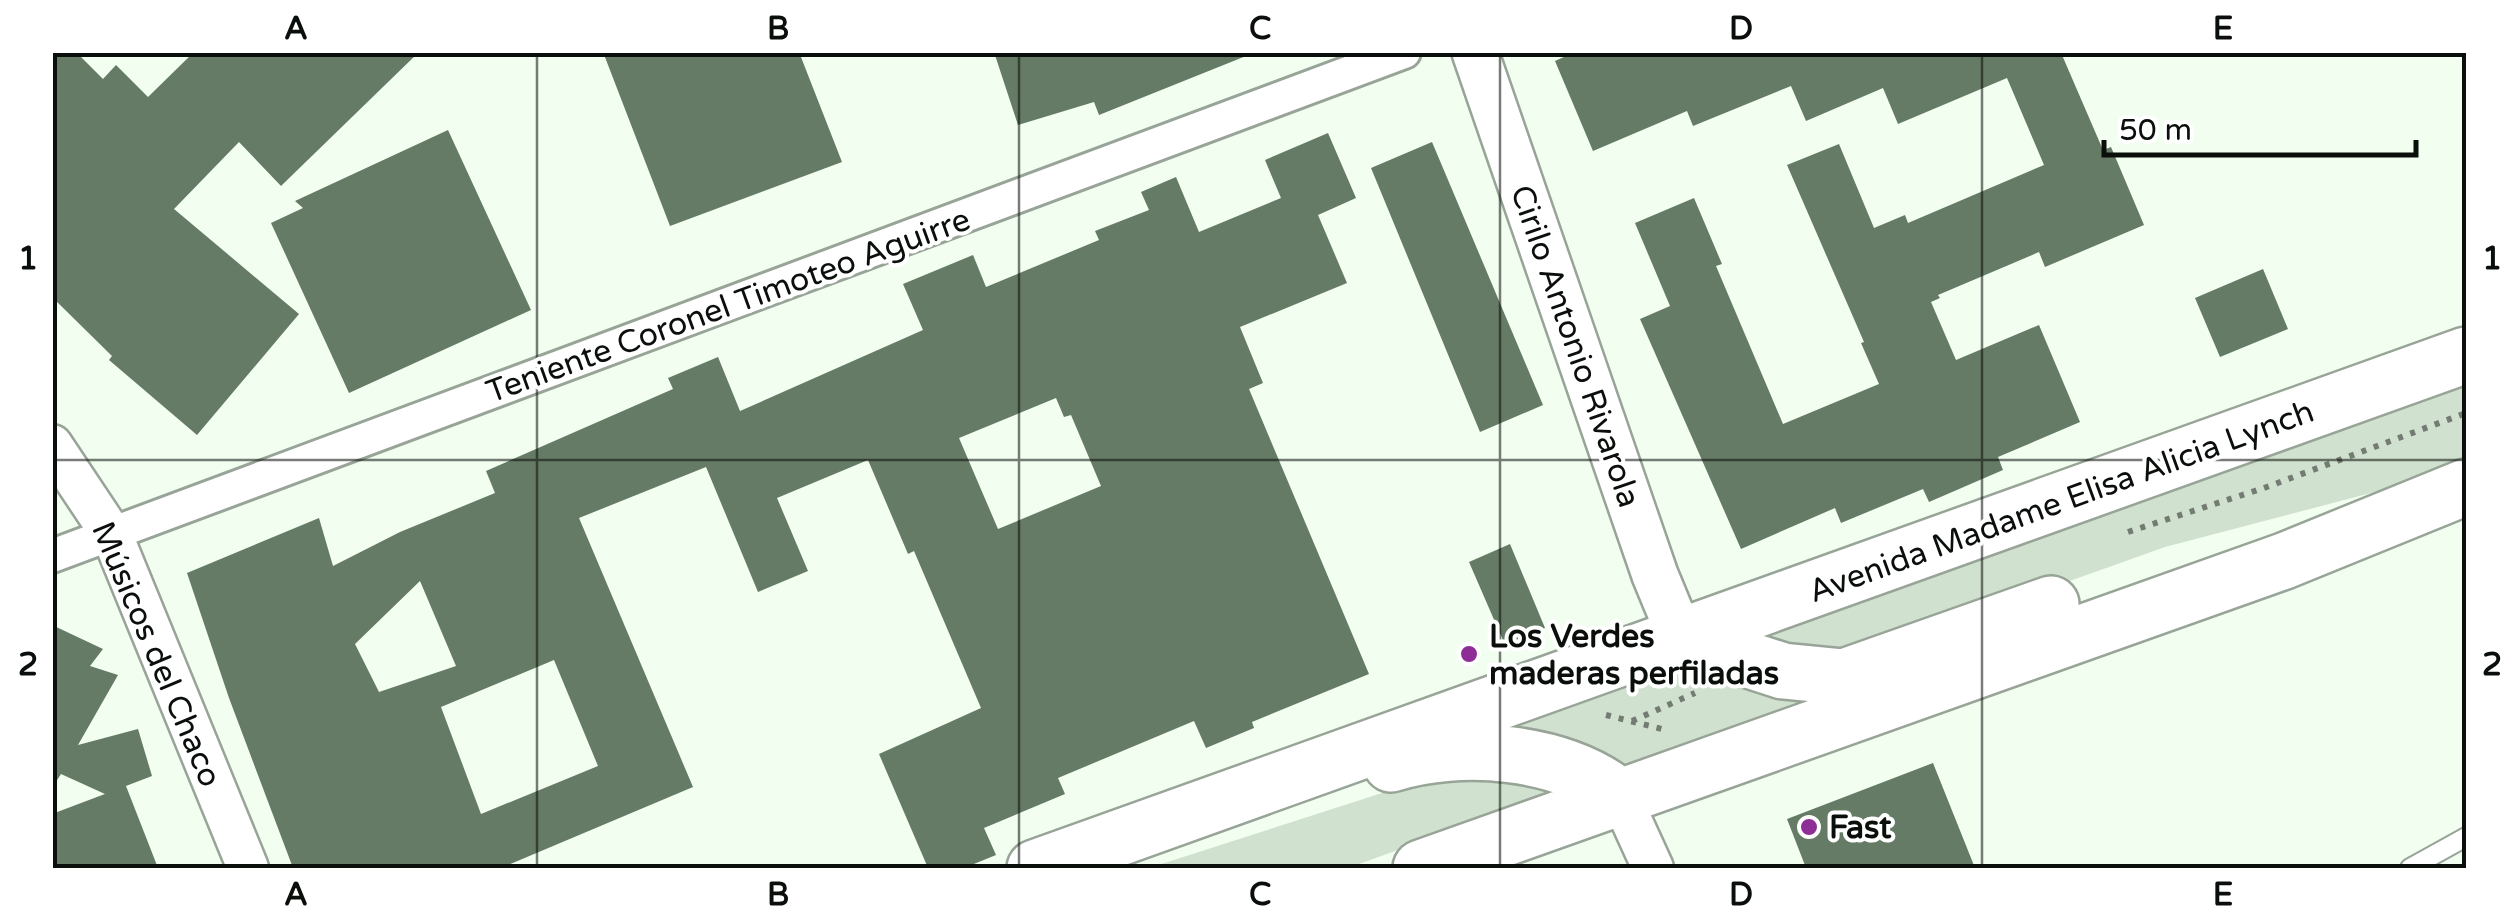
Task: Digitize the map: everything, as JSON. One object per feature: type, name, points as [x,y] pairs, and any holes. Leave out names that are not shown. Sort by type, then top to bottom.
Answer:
[{"type":"highway","name":"Avenida Madame Elisa Alicia Lynch","points":[[1045,864],[2466,355]]},
{"type":"highway","points":[[1421,868],[2284,561],[2466,487]]},
{"type":"highway","points":[[1682,638],[1783,671],[1844,676],[2171,564],[2284,561]]},
{"type":"highway","points":[[1045,864],[1120,856],[1414,756],[1489,755],[1556,762],[1602,782],[1621,798]]},
{"type":"main road","name":"Cirilo Antonio Rivarola","points":[[1475,52],[1655,575],[1682,638]]},
{"type":"street","name":"Teniente Coronel Timoteo Aguirre","points":[[52,556],[1404,52]]},
{"type":"street","name":"Músicos del Chaco","points":[[52,445],[112,535],[248,868]]},
{"type":"street","points":[[1621,798],[1653,868]]},
{"type":"lane","points":[[2410,868],[2466,837]]},
{"type":"path","points":[[2123,533],[2264,488],[2466,414]]},
{"type":"path","points":[[1632,721],[1697,692]]},
{"type":"path","points":[[1597,713],[1676,732]]},
{"type":"green space","points":[[2466,374],[2466,457],[2413,482],[2165,547],[1882,648],[1826,658],[1755,638]]},
{"type":"green space","points":[[1690,660],[1816,699],[1632,767],[1487,737]]},
{"type":"green space","points":[[1460,772],[1575,786],[1348,868],[1149,868],[1410,784]]},
{"type":"building","points":[[52,52],[76,52],[103,79],[116,65],[148,97],[194,52],[419,52],[281,186],[239,142],[174,209],[299,314],[197,435],[109,360],[112,356],[52,297]]},
{"type":"building","points":[[603,52],[799,52],[842,162],[670,226]]},
{"type":"building","points":[[994,52],[1251,54],[1099,115],[1094,102],[1018,125]]},
{"type":"building","points":[[1575,52],[2067,52],[2062,55],[2103,150],[2111,147],[2144,225],[2045,267],[2039,252],[1938,295],[1940,298],[1931,302],[1956,360],[2039,325],[2080,422],[1998,457],[2003,470],[1929,502],[1923,489],[1841,523],[1835,508],[1741,549],[1640,319],[1670,306],[1635,223],[1694,198],[1722,264],[1716,266],[1783,424],[1879,384],[1787,165],[1839,144],[1874,228],[1905,215],[1908,223],[2044,165],[2007,78],[1898,124],[1883,88],[1806,121],[1791,86],[1693,126],[1687,111],[1593,151],[1555,61]]},
{"type":"building","points":[[448,130],[531,310],[349,393],[271,223],[303,208],[295,201]]},
{"type":"building","points":[[1328,133],[1356,198],[1318,215],[1347,283],[1240,327],[1263,383],[1249,389],[1369,674],[1252,722],[1254,728],[1206,748],[1194,721],[1058,778],[1065,794],[984,828],[996,855],[964,868],[928,868],[879,754],[981,708],[914,551],[908,554],[868,460],[777,498],[808,571],[758,592],[706,467],[579,518],[693,787],[501,868],[293,868],[187,573],[319,518],[333,566],[400,532],[495,493],[486,471],[673,389],[668,378],[718,357],[740,411],[923,330],[903,284],[973,255],[986,287],[1099,240],[1095,231],[1149,210],[1141,192],[1176,177],[1199,232],[1281,198],[1265,160]],"holes":[[[1056,398],[1064,417],[1071,415],[1101,486],[998,529],[959,438]],[[420,581],[456,666],[379,692],[355,644]],[[554,660],[598,766],[481,814],[441,707]]]},
{"type":"building","points":[[1432,142],[1543,405],[1480,432],[1371,168]]},
{"type":"building","points":[[2263,269],[2288,329],[2220,357],[2195,298]]},
{"type":"building","points":[[1510,544],[1545,628],[1505,645],[1469,562]]},
{"type":"building","points":[[52,625],[103,649],[90,666],[118,675],[78,745],[138,729],[152,776],[105,794],[61,774],[52,788]]},
{"type":"building","points":[[1933,763],[1975,868],[1806,868],[1787,819]]},
{"type":"building","points":[[126,786],[158,868],[52,868],[52,814]]},
{"type":"place","name":"Los Verdes maderas perfiladas","points":[[1469,654]]},
{"type":"place","name":"Fast","points":[[1809,827]]}]
